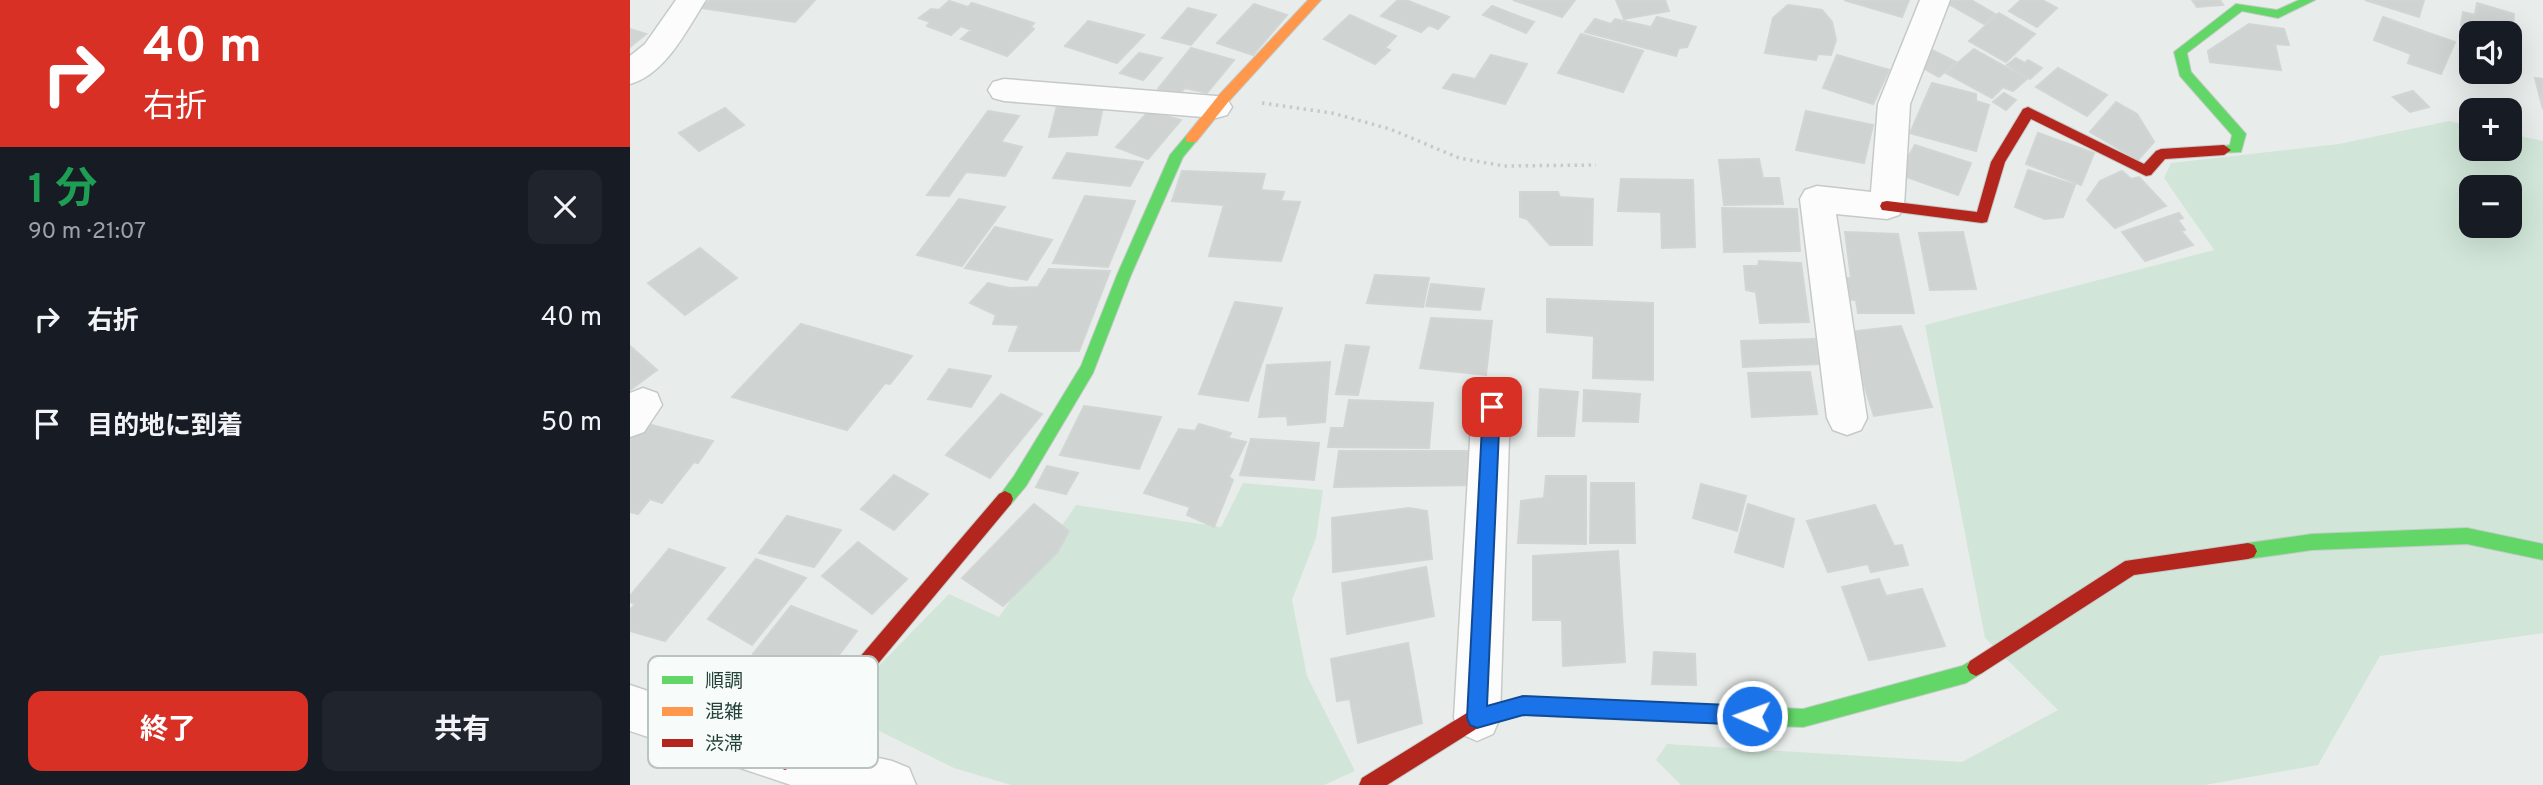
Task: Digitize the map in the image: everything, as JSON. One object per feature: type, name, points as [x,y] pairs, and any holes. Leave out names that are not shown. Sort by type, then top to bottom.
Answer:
[{"type":"street","points":[[630,73],[656,51],[691,0]]},
{"type":"street","points":[[873,656],[1020,481],[1088,368],[1124,275],[1178,155],[1220,102],[1315,0]]},
{"type":"street","points":[[1887,206],[1894,104],[1935,0]]},
{"type":"street","points":[[1847,418],[1817,199],[1982,218],[1998,162],[2028,113],[2146,171],[2161,154],[2236,149],[2239,134],[2185,73],[2180,52],[2240,7],[2278,14],[2309,0]]},
{"type":"street","points":[[1003,90],[1220,102]]},
{"type":"street","points":[[1477,718],[1492,407]]},
{"type":"street","points":[[1369,785],[1477,718],[1523,706],[1803,718],[1966,674],[2131,567],[2312,542],[2467,536],[2543,552]]},
{"type":"street","points":[[630,708],[648,714]]},
{"type":"street","points":[[819,768],[892,785]]},
{"type":"path","points":[[1220,102],[1332,113],[1390,129],[1459,158],[1504,166],[1596,165]]},
{"type":"green space","points":[[2449,121],[2459,123],[2459,161],[2522,161],[2522,137],[2543,141],[2543,633],[2380,656],[2318,765],[2205,785],[1681,785],[1656,760],[1667,744],[1962,762],[2058,710],[1985,638],[1925,325],[2214,250],[2164,178],[2171,163],[2339,144]]},
{"type":"green space","points":[[1243,483],[1323,490],[1316,538],[1292,600],[1307,676],[1355,771],[1324,785],[1011,785],[954,768],[878,730],[878,667],[949,594],[999,617],[1076,505],[1221,527]]},
{"type":"building","points":[[710,0],[815,0],[795,22],[702,8]]},
{"type":"building","points":[[1398,0],[1406,0],[1449,17],[1438,29],[1429,25],[1421,32],[1381,16]]},
{"type":"building","points":[[1513,0],[1575,0],[1562,17]]},
{"type":"building","points":[[1616,0],[1665,0],[1669,11],[1624,19]]},
{"type":"building","points":[[1844,0],[1909,0],[1902,17]]},
{"type":"building","points":[[1954,0],[1971,0],[1995,14],[1984,24],[1949,4]]},
{"type":"building","points":[[2021,0],[2042,0],[2057,8],[2037,27],[2009,11]]},
{"type":"building","points":[[2192,0],[2220,0],[2223,5],[2197,7]]},
{"type":"building","points":[[2365,0],[2424,0],[2419,17]]},
{"type":"building","points":[[949,1],[968,7],[972,3],[1034,23],[1031,27],[1034,29],[1007,56],[961,39],[971,30],[961,26],[951,35],[927,26],[930,22],[919,18],[931,9],[939,10]]},
{"type":"building","points":[[2477,3],[2514,14],[2513,21],[2462,21],[2463,12],[2475,15]]},
{"type":"building","points":[[1254,4],[1287,15],[1253,55],[1217,43]]},
{"type":"building","points":[[1788,5],[1822,10],[1832,22],[1836,40],[1831,55],[1818,54],[1816,60],[1765,53],[1773,18]]},
{"type":"building","points":[[1492,6],[1534,22],[1526,33],[1483,15]]},
{"type":"building","points":[[1188,8],[1216,15],[1191,45],[1162,38]]},
{"type":"building","points":[[1999,13],[2035,34],[2006,62],[1969,41]]},
{"type":"building","points":[[1350,15],[1396,36],[1385,48],[1390,50],[1375,64],[1324,39]]},
{"type":"building","points":[[1657,17],[1696,27],[1687,47],[1679,48],[1676,56],[1585,32],[1595,19],[1611,24],[1615,19],[1651,27]]},
{"type":"building","points":[[2383,17],[2455,42],[2441,74],[2408,63],[2411,54],[2374,40]]},
{"type":"building","points":[[1088,21],[1144,35],[1117,63],[1065,46]]},
{"type":"building","points":[[2249,24],[2284,29],[2289,45],[2275,44],[2281,70],[2210,62],[2208,51]]},
{"type":"building","points":[[630,29],[646,34],[630,47]]},
{"type":"building","points":[[1581,34],[1643,51],[1623,92],[1558,73]]},
{"type":"building","points":[[1926,47],[1956,62],[1939,77],[1918,65]]},
{"type":"building","points":[[1191,48],[1234,60],[1207,93],[1185,88],[1178,95],[1158,89]]},
{"type":"building","points":[[1974,49],[2027,79],[2013,91],[2003,87],[1992,98],[1946,73]]},
{"type":"building","points":[[1139,53],[1162,58],[1143,80],[1120,73]]},
{"type":"building","points":[[1491,55],[1527,64],[1505,104],[1443,88],[1453,74],[1475,79]]},
{"type":"building","points":[[1837,55],[1889,70],[1873,104],[1823,88]]},
{"type":"building","points":[[2016,58],[2025,63],[2028,60],[2042,68],[2030,79],[2007,65]]},
{"type":"building","points":[[2058,68],[2107,95],[2087,116],[2036,87]]},
{"type":"building","points":[[2535,78],[2543,79],[2543,109]]},
{"type":"building","points":[[1932,83],[1976,94],[1976,101],[1989,105],[1976,151],[1910,133]]},
{"type":"building","points":[[2413,91],[2429,107],[2410,112],[2393,97]]},
{"type":"building","points":[[2004,93],[2016,100],[2006,110],[1993,102]]},
{"type":"building","points":[[1058,102],[1104,102],[1097,135],[1049,137]]},
{"type":"building","points":[[2116,102],[2137,114],[2154,142],[2138,160],[2090,132]]},
{"type":"building","points":[[725,108],[744,125],[699,151],[679,133]]},
{"type":"building","points":[[988,111],[1019,116],[1001,142],[1022,147],[1005,176],[966,172],[949,196],[927,195]]},
{"type":"building","points":[[1149,111],[1181,120],[1148,159],[1116,147]]},
{"type":"building","points":[[1806,111],[1873,125],[1864,163],[1796,150]]},
{"type":"building","points":[[2038,133],[2094,153],[2081,185],[2026,164]]},
{"type":"building","points":[[1915,145],[1971,163],[1958,195],[1898,174]]},
{"type":"building","points":[[1067,153],[1143,162],[1130,186],[1053,178]]},
{"type":"building","points":[[1759,159],[1763,178],[1779,178],[1783,204],[1724,205],[1719,160]]},
{"type":"building","points":[[2028,170],[2075,185],[2063,217],[2045,219],[2015,207]]},
{"type":"building","points":[[1182,171],[1265,174],[1261,190],[1284,192],[1281,201],[1300,202],[1281,261],[1209,256],[1224,205],[1172,201]]},
{"type":"building","points":[[2122,171],[2131,179],[2139,177],[2166,206],[2115,228],[2087,200],[2100,181]]},
{"type":"building","points":[[1621,179],[1693,180],[1695,247],[1662,248],[1661,212],[1618,211]]},
{"type":"building","points":[[1520,192],[1558,192],[1560,197],[1593,199],[1592,245],[1550,245],[1527,219],[1520,217]]},
{"type":"building","points":[[1085,196],[1135,201],[1108,267],[1053,263]]},
{"type":"building","points":[[959,199],[1005,207],[962,266],[917,255]]},
{"type":"building","points":[[1722,208],[1797,209],[1800,251],[1724,252]]},
{"type":"building","points":[[2179,213],[2183,218],[2178,220],[2185,230],[2181,231],[2193,245],[2145,261],[2122,232]]},
{"type":"building","points":[[995,227],[1052,240],[1027,280],[965,268]]},
{"type":"building","points":[[1845,232],[1898,234],[1914,313],[1858,313],[1856,300],[1840,299],[1838,278],[1851,278]]},
{"type":"building","points":[[1963,232],[1976,289],[1930,290],[1919,233]]},
{"type":"building","points":[[700,248],[737,278],[685,315],[648,283]]},
{"type":"building","points":[[1759,261],[1801,263],[1809,322],[1760,323],[1756,292],[1746,290],[1744,266],[1758,266]]},
{"type":"building","points":[[1049,269],[1110,271],[1079,351],[1009,351],[1019,325],[993,324],[996,315],[970,303],[988,283],[1010,288],[1038,287]]},
{"type":"building","points":[[1375,275],[1429,278],[1423,307],[1367,303]]},
{"type":"building","points":[[1431,284],[1484,289],[1480,310],[1426,306]]},
{"type":"building","points":[[1547,299],[1653,303],[1653,380],[1593,378],[1594,336],[1547,332]]},
{"type":"building","points":[[1235,302],[1282,308],[1248,401],[1199,394]]},
{"type":"building","points":[[1431,318],[1492,321],[1486,375],[1420,368]]},
{"type":"building","points":[[801,324],[912,356],[890,384],[885,383],[847,430],[732,397]]},
{"type":"building","points":[[1901,326],[1932,407],[1874,416],[1847,332]]},
{"type":"building","points":[[1815,339],[1819,364],[1743,367],[1741,341]]},
{"type":"building","points":[[1346,345],[1369,347],[1358,395],[1336,394]]},
{"type":"building","points":[[630,346],[657,370],[630,390]]},
{"type":"building","points":[[1330,362],[1325,422],[1288,425],[1287,416],[1259,417],[1267,365]]},
{"type":"building","points":[[949,369],[991,376],[971,407],[928,399]]},
{"type":"building","points":[[1810,372],[1817,414],[1752,417],[1748,373]]},
{"type":"building","points":[[1540,389],[1578,392],[1574,436],[1538,436]]},
{"type":"building","points":[[1584,390],[1640,394],[1638,422],[1583,421]]},
{"type":"building","points":[[1001,394],[1042,414],[990,478],[946,455]]},
{"type":"building","points":[[1349,400],[1433,403],[1429,448],[1328,447],[1331,428],[1344,428]]},
{"type":"building","points":[[1084,406],[1161,417],[1139,469],[1060,455]]},
{"type":"building","points":[[644,423],[713,441],[698,463],[694,462],[662,503],[650,499],[638,514],[630,512],[630,440]]},
{"type":"building","points":[[1199,424],[1231,433],[1228,438],[1246,442],[1229,477],[1233,480],[1214,527],[1187,515],[1190,507],[1144,493],[1179,429],[1195,431]]},
{"type":"building","points":[[1251,439],[1319,443],[1314,480],[1240,475]]},
{"type":"building","points":[[1339,451],[1477,451],[1478,485],[1334,487]]},
{"type":"building","points":[[1047,466],[1078,473],[1066,494],[1036,487]]},
{"type":"building","points":[[894,475],[928,494],[894,530],[861,509]]},
{"type":"building","points":[[1546,476],[1586,476],[1586,544],[1518,543],[1521,501],[1544,498]]},
{"type":"building","points":[[1591,483],[1634,483],[1635,543],[1590,543]]},
{"type":"building","points":[[1701,484],[1746,496],[1737,531],[1693,518]]},
{"type":"building","points":[[1034,504],[1069,531],[1057,553],[1003,606],[962,578]]},
{"type":"building","points":[[1748,504],[1794,519],[1783,567],[1735,552]]},
{"type":"building","points":[[1875,505],[1894,546],[1902,545],[1908,565],[1871,572],[1868,564],[1828,572],[1807,521]]},
{"type":"building","points":[[1409,508],[1427,511],[1432,559],[1333,572],[1332,518]]},
{"type":"building","points":[[787,516],[841,530],[814,567],[759,553]]},
{"type":"building","points":[[858,542],[907,579],[872,614],[822,576]]},
{"type":"building","points":[[669,549],[725,568],[665,641],[630,631],[630,610],[635,604],[630,602],[630,596]]},
{"type":"building","points":[[1618,551],[1625,662],[1563,666],[1562,620],[1533,620],[1533,556]]},
{"type":"building","points":[[756,559],[806,578],[752,645],[708,619]]},
{"type":"building","points":[[1426,567],[1434,616],[1347,634],[1342,583]]},
{"type":"building","points":[[1879,579],[1886,596],[1922,589],[1945,646],[1869,660],[1842,587]]},
{"type":"building","points":[[791,606],[857,631],[838,656],[753,654]]},
{"type":"building","points":[[1408,643],[1422,723],[1358,743],[1350,699],[1337,701],[1331,659]]},
{"type":"building","points":[[1654,652],[1695,654],[1696,685],[1652,684]]},
{"type":"traffic: fast","points":[[2224,150],[2236,149],[2239,134],[2185,73],[2180,52],[2240,7],[2278,14],[2309,0]]},
{"type":"traffic: fast","points":[[1005,499],[1020,481],[1088,368],[1124,275],[1177,155],[1191,139]]},
{"type":"traffic: fast","points":[[2248,551],[2312,542],[2467,536],[2543,552]]},
{"type":"traffic: fast","points":[[1652,712],[1803,718],[1966,674],[1976,667]]},
{"type":"traffic: slow","points":[[1191,139],[1224,98],[1315,0]]},
{"type":"traffic: jam","points":[[1887,206],[1982,218],[1998,162],[2028,112],[2146,171],[2161,154],[2224,150]]},
{"type":"traffic: jam","points":[[873,656],[1005,499]]},
{"type":"traffic: jam","points":[[1976,667],[2131,567],[2248,551]]},
{"type":"traffic: jam","points":[[1369,785],[1477,718],[1523,706],[1652,712]]},
{"type":"route","points":[[1492,407],[1477,718],[1523,706],[1752,716]]}]
